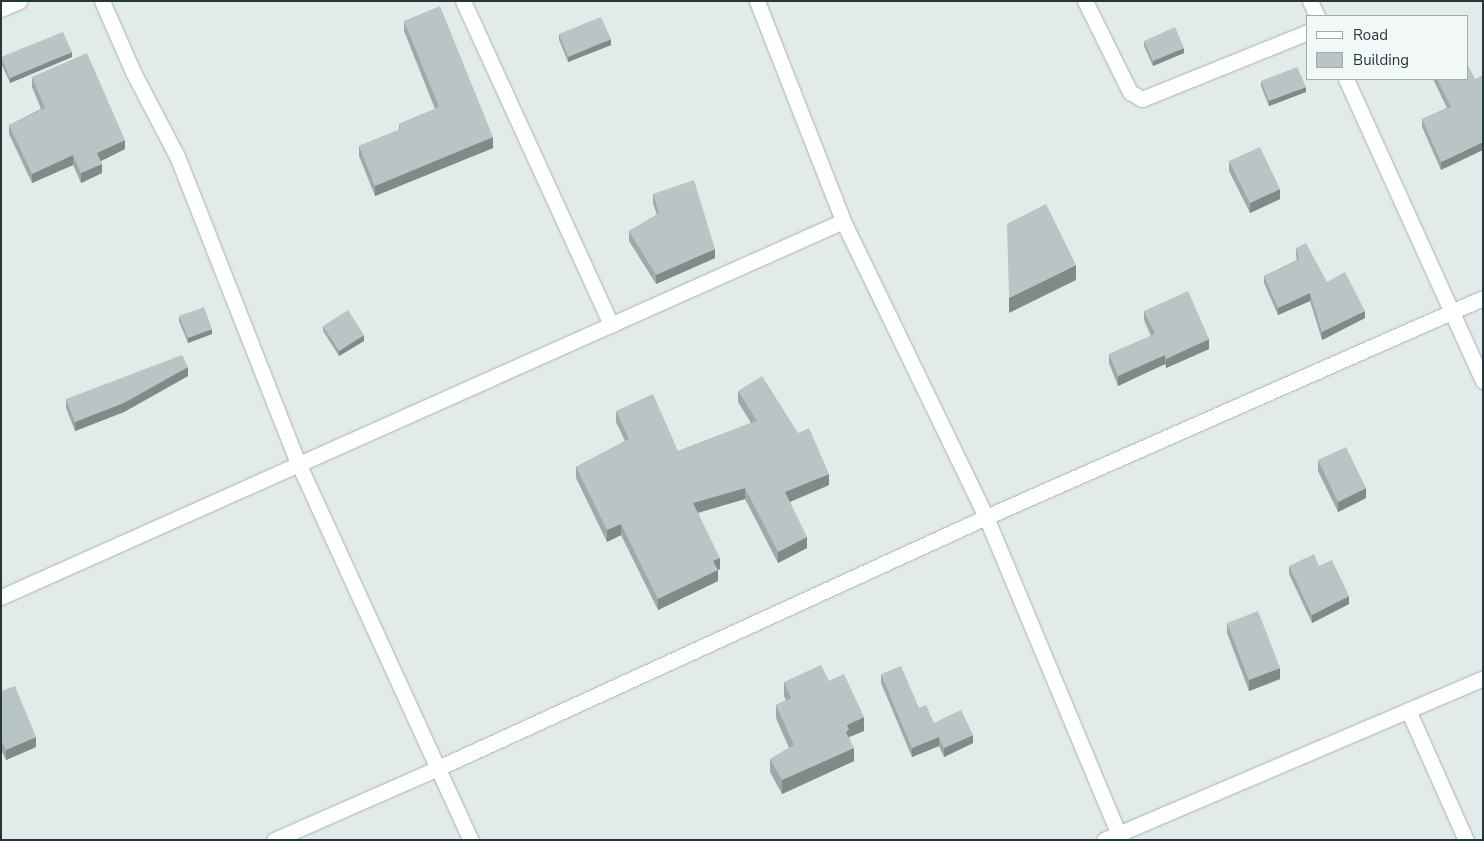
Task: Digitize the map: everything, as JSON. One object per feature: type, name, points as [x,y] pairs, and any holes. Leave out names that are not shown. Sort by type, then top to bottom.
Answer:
[{"type":"street","points":[[1,9],[19,1]]},
{"type":"street","points":[[102,1],[133,72],[177,156],[299,465],[471,840]]},
{"type":"street","points":[[463,1],[611,325]]},
{"type":"street","points":[[757,1],[843,221],[986,517],[1120,837]]},
{"type":"street","points":[[1085,1],[1130,92],[1142,99],[1306,33]]},
{"type":"street","points":[[1310,1],[1317,15]]},
{"type":"street","points":[[1346,80],[1483,381]]},
{"type":"street","points":[[1,598],[843,221]]},
{"type":"street","points":[[274,840],[438,768],[986,517],[1483,298]]},
{"type":"street","points":[[1104,840],[1120,837],[1483,678]]},
{"type":"street","points":[[1408,710],[1466,840]]},
{"type":"building","points":[[440,6],[493,137],[375,186],[359,146],[401,129],[399,124],[439,107],[404,21]]},
{"type":"building","points":[[601,17],[611,39],[568,57],[559,34]]},
{"type":"building","points":[[1175,27],[1184,48],[1153,61],[1144,41]]},
{"type":"building","points":[[63,32],[72,52],[10,78],[1,57]]},
{"type":"building","points":[[87,53],[125,140],[97,153],[102,164],[81,173],[73,155],[32,174],[9,125],[45,108],[32,77]]},
{"type":"building","points":[[1297,67],[1306,87],[1269,101],[1261,81]]},
{"type":"building","points":[[1469,67],[1475,79],[1483,75],[1483,142],[1441,162],[1422,119],[1451,107],[1438,80],[1469,80]]},
{"type":"building","points":[[1260,147],[1280,189],[1250,203],[1229,161]]},
{"type":"building","points":[[694,180],[715,249],[656,275],[629,231],[659,213],[653,194]]},
{"type":"building","points":[[1046,204],[1076,265],[1009,298],[1007,224]]},
{"type":"building","points":[[1306,243],[1327,282],[1345,272],[1365,311],[1322,332],[1310,293],[1278,308],[1264,276],[1299,260],[1296,248]]},
{"type":"building","points":[[1188,291],[1209,339],[1166,359],[1165,355],[1118,376],[1109,354],[1155,334],[1144,311]]},
{"type":"building","points":[[204,307],[212,329],[188,338],[179,316]]},
{"type":"building","points":[[348,310],[364,335],[339,351],[323,326]]},
{"type":"building","points":[[182,355],[188,367],[124,403],[75,422],[66,399]]},
{"type":"building","points":[[762,376],[798,433],[809,428],[829,474],[785,492],[807,537],[778,552],[745,488],[693,503],[720,558],[713,561],[718,570],[658,599],[621,524],[607,530],[576,467],[629,439],[616,411],[653,394],[678,451],[757,421],[738,391]]},
{"type":"building","points":[[1346,447],[1366,488],[1338,502],[1318,460]]},
{"type":"building","points":[[1314,554],[1319,566],[1332,560],[1349,596],[1312,615],[1289,566]]},
{"type":"building","points":[[1258,611],[1280,668],[1249,680],[1227,623]]},
{"type":"building","points":[[821,665],[829,681],[844,674],[864,717],[847,725],[849,730],[846,732],[854,748],[782,780],[770,759],[794,745],[776,705],[791,698],[784,682]]},
{"type":"building","points":[[901,666],[919,708],[926,705],[934,723],[961,710],[973,735],[944,748],[939,737],[912,748],[881,674]]},
{"type":"building","points":[[15,686],[36,737],[6,750],[1,740],[1,691]]}]
